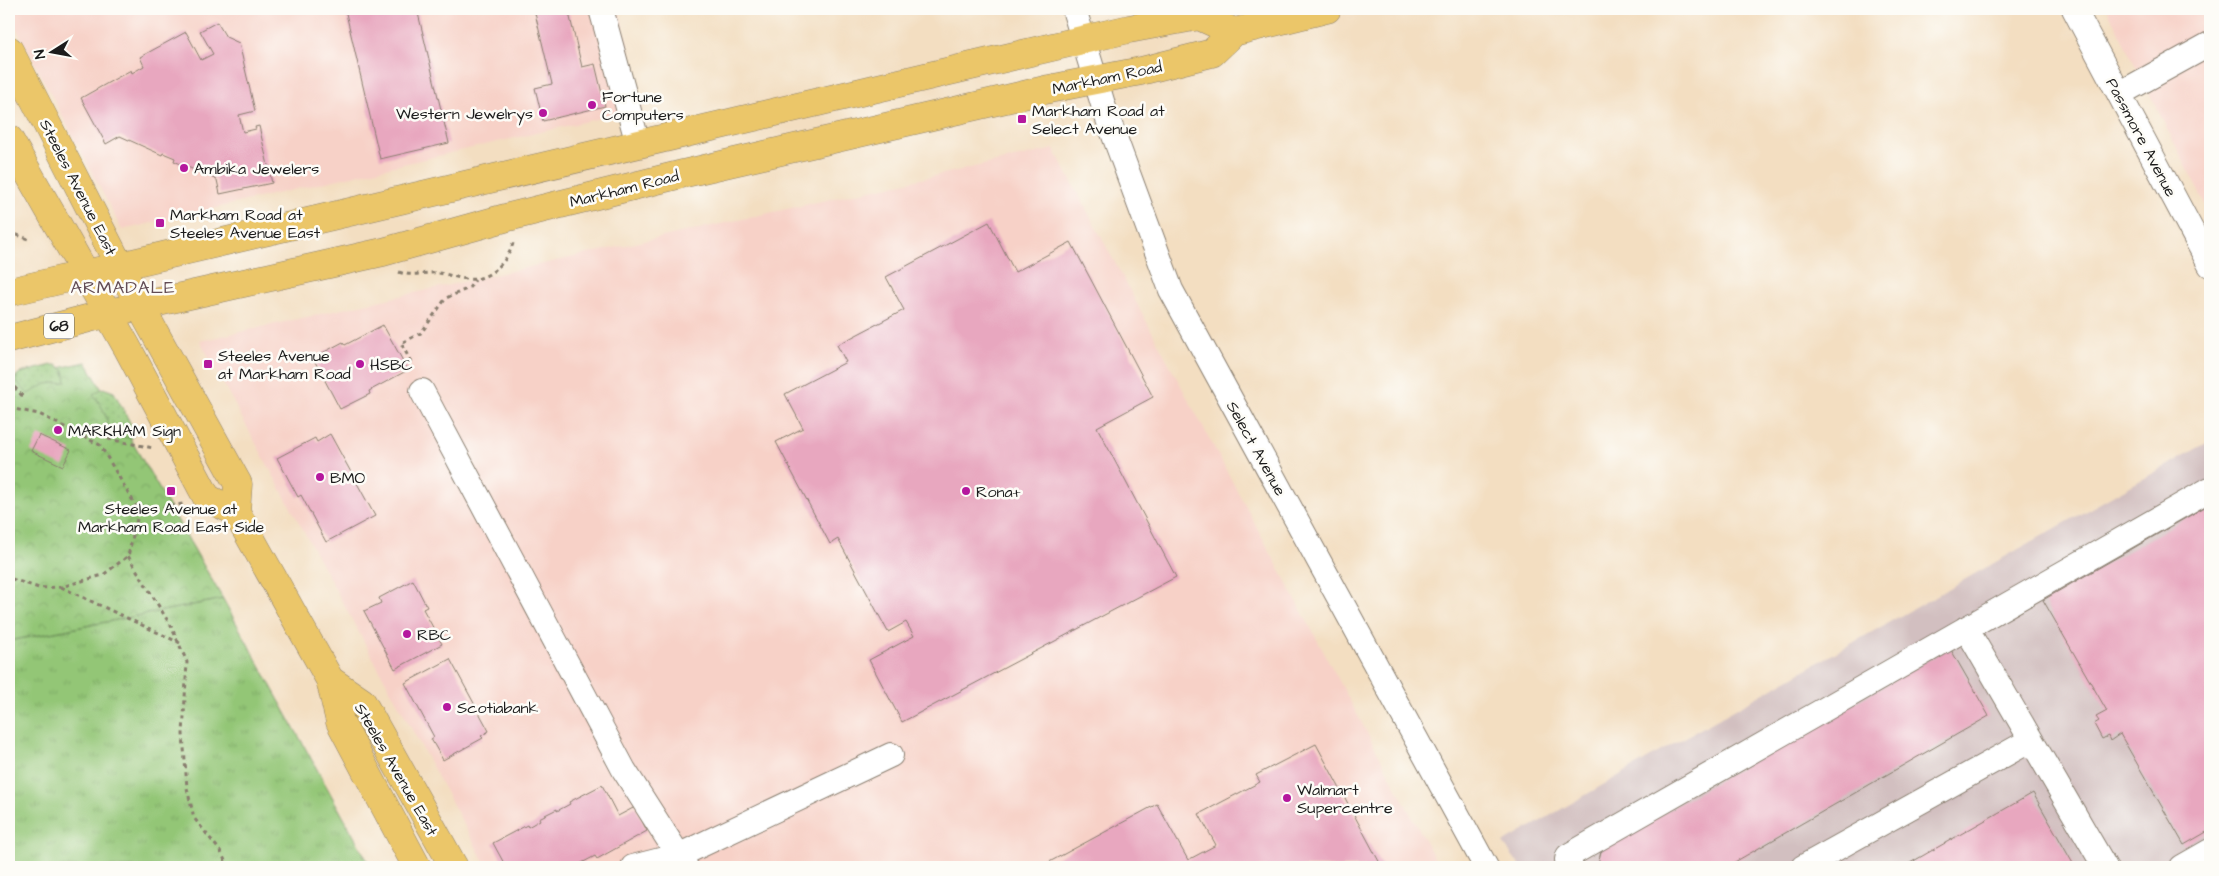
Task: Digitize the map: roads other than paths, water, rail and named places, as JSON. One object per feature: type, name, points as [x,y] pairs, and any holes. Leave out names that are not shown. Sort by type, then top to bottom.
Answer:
[{"type":"main road","name":"Markham Road","points":[[9,339],[109,313],[383,252],[609,192],[1212,53],[1234,32],[1327,9]]},
{"type":"main road","points":[[9,292],[638,144],[933,77],[1082,39],[1199,16],[1234,32]]},
{"type":"main road","name":"Steeles Avenue East","points":[[9,50],[140,306],[238,484],[236,512],[330,680],[340,722],[417,867]]},
{"type":"main road","name":"Steeles Avenue East","points":[[9,139],[109,313],[207,498],[236,512]]},
{"type":"main road","name":"Steeles Avenue East","points":[[330,680],[362,702],[454,867]]},
{"type":"street","points":[[601,9],[638,144]]},
{"type":"street","name":"Select Avenue","points":[[1074,9],[1094,79],[1171,290],[1486,867]]},
{"type":"street","name":"Passmore Avenue","points":[[2074,9],[2210,265]]},
{"type":"street","points":[[2119,94],[2210,44]]},
{"type":"street","points":[[422,390],[624,770],[679,863]]},
{"type":"street","points":[[1571,867],[1567,860],[1568,856],[2210,489]]},
{"type":"street","points":[[1966,628],[2106,867]]},
{"type":"street","points":[[1803,867],[2031,740]]},
{"type":"street","points":[[633,867],[679,863],[891,754]]},
{"type":"street","points":[[2182,867],[2210,851]]},
{"type":"place","name":"Fortune Computers","points":[[592,105]]},
{"type":"place","name":"Western Jewelrys","points":[[543,113]]},
{"type":"place","name":"Markham Road at Select Avenue","points":[[1022,119]]},
{"type":"place","name":"Ambika Jewelers","points":[[184,168]]},
{"type":"place","name":"Markham Road at Steeles Avenue East","points":[[160,223]]},
{"type":"place","name":"Steeles Avenue at Markham Road","points":[[208,364]]},
{"type":"place","name":"HSBC","points":[[360,364]]},
{"type":"place","name":"MARKHAM Sign","points":[[58,430]]},
{"type":"place","name":"BMO","points":[[320,477]]},
{"type":"place","name":"Steeles Avenue at Markham Road East Side","points":[[171,491]]},
{"type":"place","name":"Rona+","points":[[966,491]]},
{"type":"place","name":"RBC","points":[[407,634]]},
{"type":"place","name":"Scotiabank","points":[[447,707]]},
{"type":"place","name":"Walmart Supercentre","points":[[1287,798]]},
{"type":"district","name":"ARMADALE","points":[[123,287]]}]
